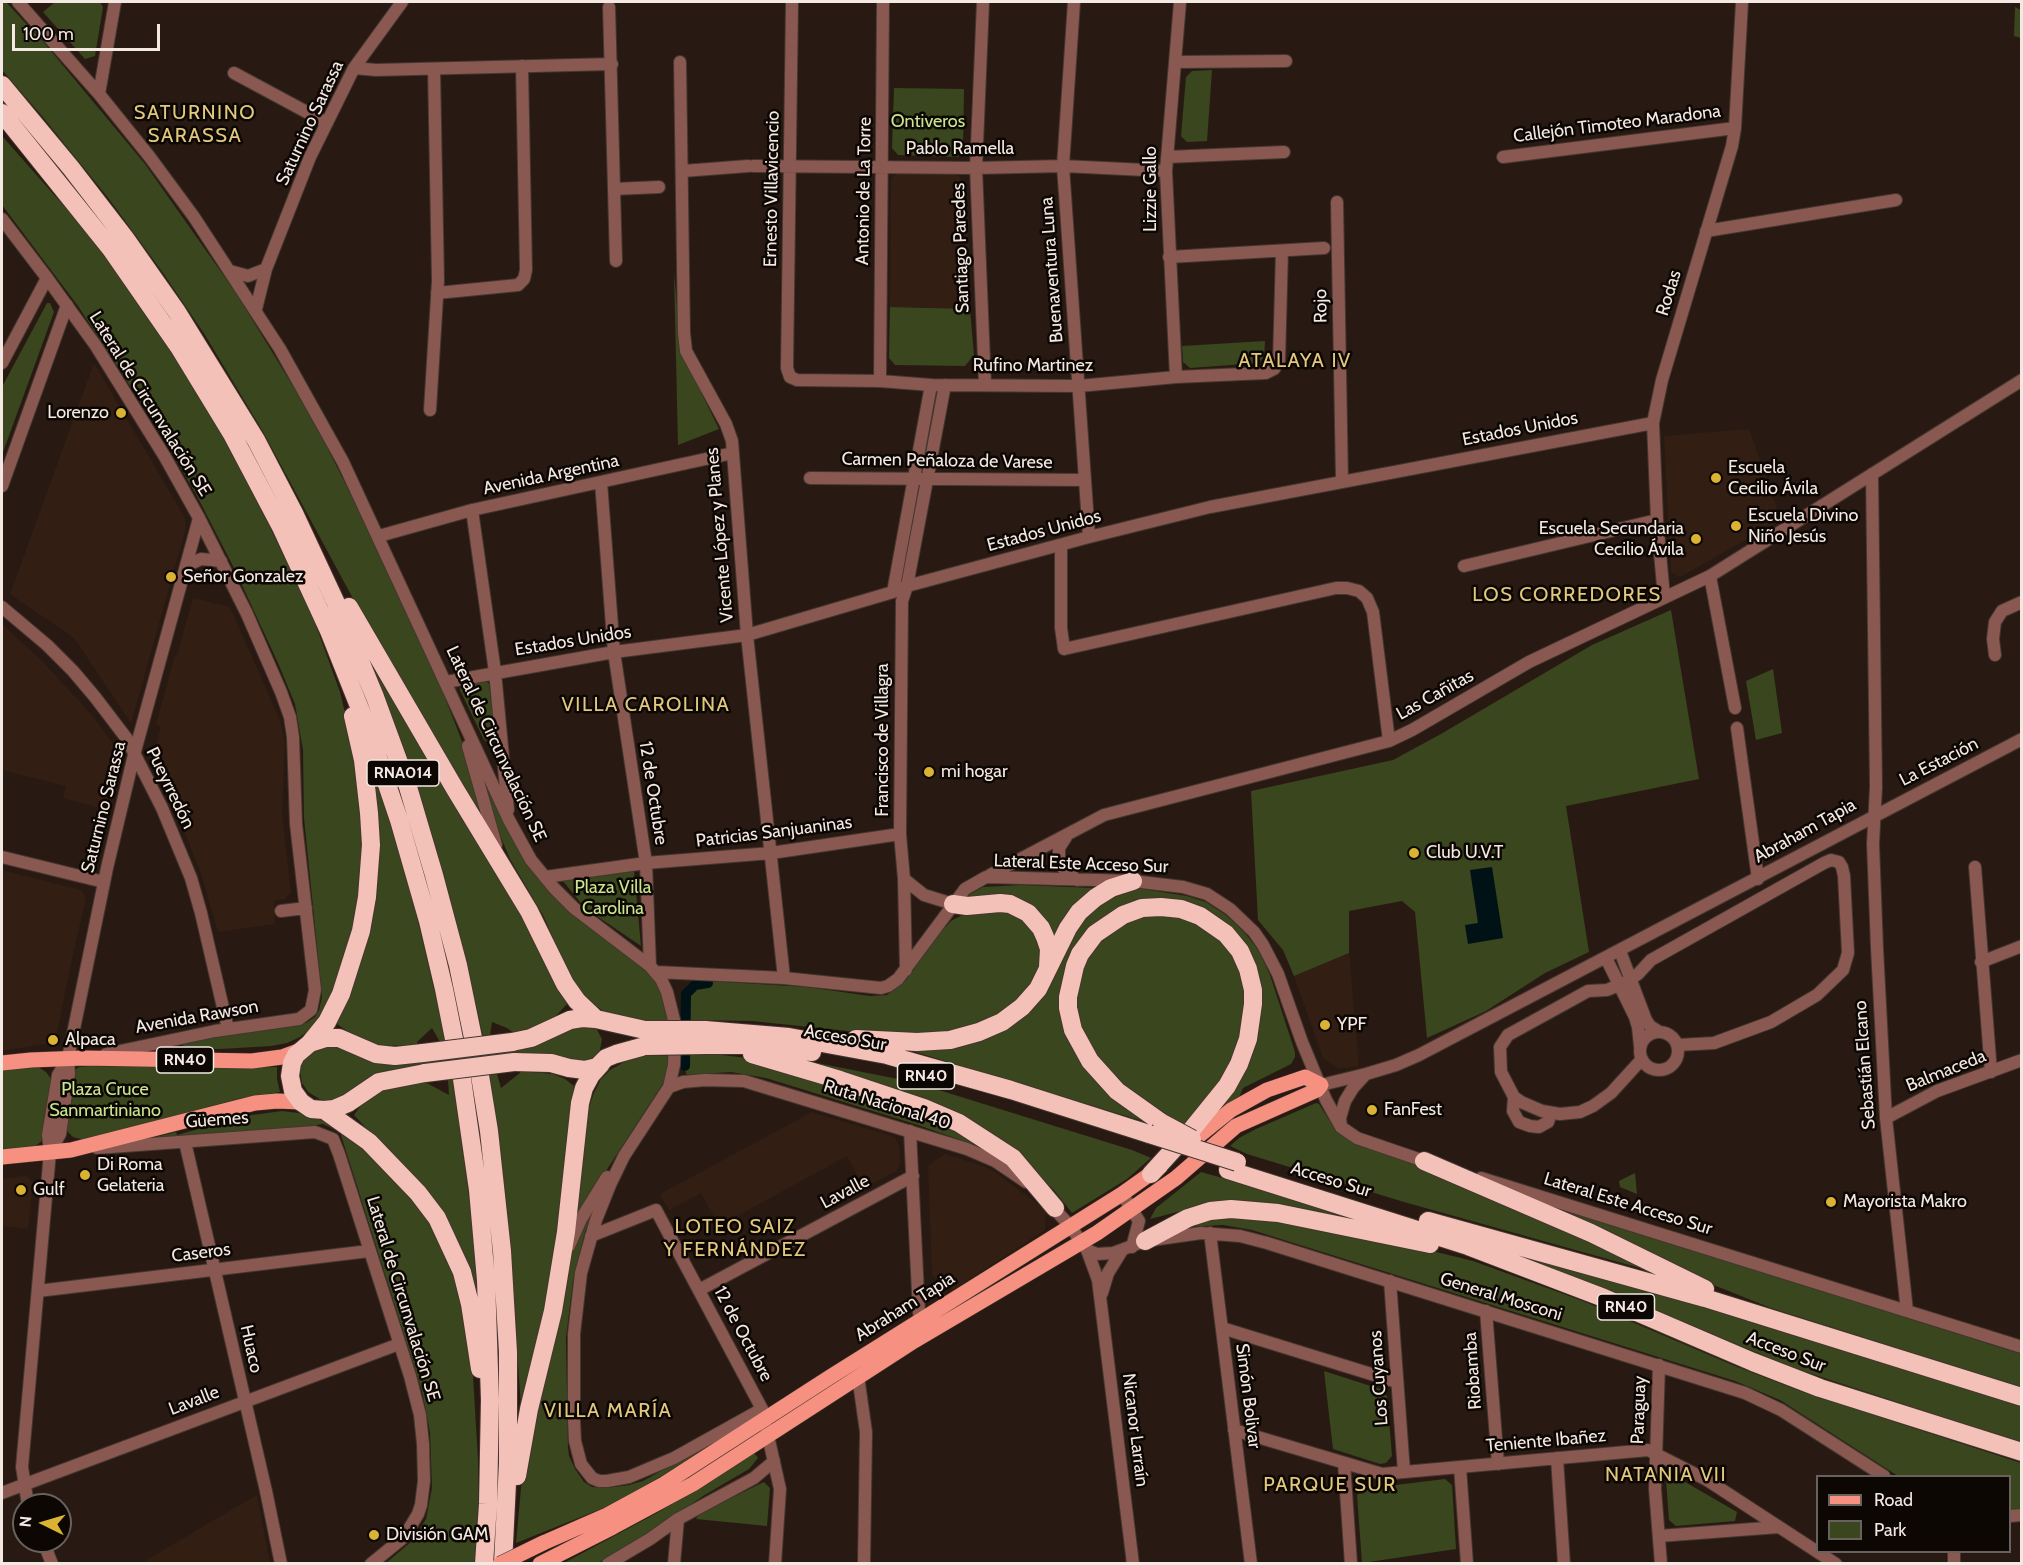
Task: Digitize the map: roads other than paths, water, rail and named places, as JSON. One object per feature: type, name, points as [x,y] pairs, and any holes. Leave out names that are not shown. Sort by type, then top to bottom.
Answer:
[{"type":"highway","name":"RNA014","points":[[2,85],[102,207],[177,312],[256,440],[295,515],[336,603],[408,787],[449,930],[477,1057],[495,1183],[506,1299],[509,1426],[502,1559]]},
{"type":"highway","name":"RNA014","points":[[2,113],[111,249],[179,347],[248,464],[314,597],[363,715],[399,819],[430,930],[457,1050],[472,1143],[485,1269],[490,1400],[488,1504],[484,1563]]},
{"type":"highway","points":[[2,118],[28,143]]},
{"type":"highway","points":[[295,515],[431,750],[521,897],[565,984],[611,1036],[611,1045],[604,1061],[591,1075],[580,1103],[554,1311],[529,1409],[502,1559]]},
{"type":"highway","points":[[314,597],[350,705],[357,735],[368,797],[371,844],[364,915],[353,960],[338,1003],[327,1022],[294,1058],[290,1076],[293,1090],[301,1102],[311,1108],[324,1110],[369,1142],[411,1185],[437,1218],[454,1251],[466,1284],[474,1329],[482,1393],[488,1504]]},
{"type":"highway","points":[[770,1034],[917,1042],[963,1037],[990,1028],[1014,1014],[1029,1000],[1047,972],[1068,928],[1079,912],[1111,888],[1133,881]]},
{"type":"highway","points":[[953,904],[967,906],[1000,903],[1028,913],[1046,937],[1049,950],[1047,972]]},
{"type":"highway","points":[[1151,1174],[1193,1128],[1227,1086],[1239,1064],[1248,1039],[1253,990],[1248,969],[1240,951],[1226,934],[1200,916],[1181,909],[1142,908],[1123,915],[1095,934],[1080,954],[1069,987],[1068,1008],[1077,1039],[1086,1056],[1102,1077],[1127,1100],[1150,1133],[1231,1164]]},
{"type":"highway","name":"Acceso Sur","points":[[305,1046],[332,1037],[376,1054],[395,1056],[512,1042],[539,1036],[570,1020],[582,1018],[598,1020],[645,1038],[770,1034],[851,1047],[895,1057],[1150,1133],[1512,1263],[1604,1298],[1735,1355],[1811,1384],[2022,1452]]},
{"type":"highway","points":[[706,1037],[944,1116],[976,1133],[1013,1158],[1054,1208]]},
{"type":"highway","name":"Acceso Sur","points":[[706,1037],[744,1045],[795,1050],[884,1065],[1150,1133]]},
{"type":"highway","name":"Acceso Sur","points":[[324,1110],[334,1109],[348,1103],[379,1082],[425,1073],[514,1062],[551,1063],[577,1070],[592,1069],[645,1038]]},
{"type":"highway","points":[[1424,1161],[1591,1233],[1764,1317]]},
{"type":"highway","name":"Acceso Sur","points":[[1231,1164],[1647,1281],[2022,1397]]},
{"type":"highway","points":[[1133,1246],[1173,1224],[1199,1214],[1222,1209],[1242,1209],[1312,1219],[1512,1263]]},
{"type":"main road","name":"Avenida Rawson","points":[[2,1063],[76,1058],[252,1061],[282,1057],[305,1046]]},
{"type":"main road","name":"Abraham Tapia","points":[[541,1563],[671,1497],[765,1421],[858,1376],[926,1325],[1070,1226],[1151,1174],[1221,1117],[1267,1090],[1305,1077]]},
{"type":"main road","points":[[1236,1126],[1259,1105],[1294,1089],[1305,1077],[1321,1085]]},
{"type":"main road","name":"Abraham Tapia","points":[[502,1559],[607,1515],[664,1484],[926,1325],[1084,1246],[1132,1208],[1176,1178],[1236,1126],[1317,1090],[1321,1085]]},
{"type":"main road","name":"Güemes","points":[[2,1157],[71,1150],[255,1103],[301,1102]]},
{"type":"street","name":"Lateral de Circunvalación SE","points":[[18,2],[99,94],[194,217],[256,309],[329,435],[379,536],[509,820],[531,860],[563,898],[653,969],[667,992],[674,1020],[675,1051],[669,1087],[624,1156],[610,1185],[591,1236],[581,1273],[574,1334],[575,1441],[586,1473],[592,1478],[607,1481],[640,1473],[765,1421]]},
{"type":"street","points":[[99,94],[115,2]]},
{"type":"street","name":"Saturnino Sarassa","points":[[256,309],[267,269],[310,157],[354,68],[402,2]]},
{"type":"street","name":"Ernesto Villavicencio","points":[[790,377],[787,368],[792,2]]},
{"type":"street","name":"Antonio de La Torre","points":[[880,381],[884,2]]},
{"type":"street","name":"Santiago Paredes","points":[[983,2],[976,168],[985,384]]},
{"type":"street","name":"Buenaventura Luna","points":[[1074,2],[1063,166],[1089,537]]},
{"type":"street","name":"Lizzie Gallo","points":[[1176,377],[1166,171],[1180,2]]},
{"type":"street","name":"Rodas","points":[[1664,597],[1657,520],[1653,423],[1662,380],[1732,146],[1742,2]]},
{"type":"street","points":[[609,7],[616,261]]},
{"type":"street","points":[[1176,62],[1286,61]]},
{"type":"street","name":"Vicente López y Planes","points":[[680,62],[686,351],[726,424],[732,441],[747,635],[784,978]]},
{"type":"street","points":[[354,68],[376,70],[612,64]]},
{"type":"street","points":[[437,293],[518,285],[524,279],[526,270],[522,66]]},
{"type":"street","points":[[430,410],[437,293],[434,69]]},
{"type":"street","points":[[234,73],[327,123]]},
{"type":"street","name":"Callejón Timoteo Maradona","points":[[1503,157],[1735,128]]},
{"type":"street","points":[[1167,157],[1284,152]]},
{"type":"street","name":"Pablo Ramella","points":[[683,171],[790,165],[976,168],[1063,166],[1166,171]]},
{"type":"street","points":[[614,189],[659,188]]},
{"type":"street","points":[[1706,231],[1896,200]]},
{"type":"street","name":"Rojo","points":[[1337,202],[1342,481]]},
{"type":"street","name":"Lateral de Circunvalación SE","points":[[2,219],[48,278],[138,411],[199,518],[273,673],[290,717],[294,747],[296,824],[315,990],[313,1006]]},
{"type":"street","points":[[1169,257],[1324,248]]},
{"type":"street","name":"Rufino Martinez","points":[[790,377],[797,380],[880,381],[931,385],[1079,386],[1176,377],[1266,373],[1274,369],[1279,361],[1282,251]]},
{"type":"street","points":[[230,271],[248,276],[267,269]]},
{"type":"street","points":[[2,363],[48,278]]},
{"type":"street","points":[[2,486],[67,305]]},
{"type":"street","points":[[1872,474],[2022,380]]},
{"type":"street","name":"Francisco de Villagra","points":[[907,586],[931,385]]},
{"type":"street","name":"Francisco de Villagra","points":[[906,970],[904,879],[900,834],[898,597],[921,478],[945,385]]},
{"type":"street","name":"Estados Unidos","points":[[446,682],[614,652],[747,635],[898,597],[907,586],[1210,507],[1653,423]]},
{"type":"street","name":"Avenida Argentina","points":[[379,536],[472,510],[733,453]]},
{"type":"street","name":"Las Cañitas","points":[[986,877],[1066,837],[1104,815],[1389,741],[1412,730],[1528,662],[1710,576],[1872,474]]},
{"type":"street","name":"Abraham Tapia","points":[[1321,1085],[1396,1065],[1419,1055],[1758,879],[1873,816],[1876,787],[1872,474]]},
{"type":"street","name":"Carmen Peñaloza de Varese","points":[[810,478],[1085,480]]},
{"type":"street","name":"12 de Octubre","points":[[601,483],[614,652],[646,863],[653,969]]},
{"type":"street","points":[[472,510],[495,672],[509,820]]},
{"type":"street","name":"Saturnino Sarassa","points":[[26,1493],[22,1467],[50,1152],[60,1134],[69,1074],[76,1058],[104,882],[134,755],[199,518]]},
{"type":"street","points":[[1464,566],[1657,520]]},
{"type":"street","points":[[1060,546],[1061,628],[1064,649],[1336,588],[1359,591],[1368,598],[1373,612],[1389,741]]},
{"type":"street","points":[[186,566],[201,559],[221,561]]},
{"type":"street","points":[[1710,576],[1735,708]]},
{"type":"street","points":[[1995,656],[1993,639],[1995,622],[2002,611],[2022,602]]},
{"type":"street","name":"Pueyrredón","points":[[2,607],[47,645],[73,671],[120,731],[134,755],[172,830],[193,885],[228,1029]]},
{"type":"street","points":[[460,713],[492,834],[521,897]]},
{"type":"street","points":[[1737,728],[1758,879]]},
{"type":"street","name":"La Estación","points":[[1873,816],[2022,739]]},
{"type":"street","name":"Sebastián Elcano","points":[[1873,816],[1878,992],[1886,1118],[1907,1311]]},
{"type":"street","name":"Patricias Sanjuaninas","points":[[544,877],[646,863],[771,854],[900,834]]},
{"type":"street","points":[[1066,837],[1059,848],[1059,858],[1064,869],[1077,880]]},
{"type":"street","points":[[2,857],[104,882]]},
{"type":"street","points":[[1551,1113],[1548,1122],[1539,1127],[1519,1122],[1515,1118],[1514,1097],[1502,1072],[1500,1047],[1508,1035],[1588,991],[1607,990],[1619,985],[1638,974],[1651,960],[1814,868],[1831,860],[1839,862],[1844,876],[1848,953],[1843,970],[1817,995],[1772,1022],[1714,1043],[1678,1045]]},
{"type":"street","points":[[1975,867],[1991,1072]]},
{"type":"street","name":"Lateral Este Acceso Sur","points":[[653,969],[784,978],[880,988],[893,983],[906,970],[953,904],[971,885],[986,877],[1133,881],[1161,883],[1196,890],[1218,900],[1241,918],[1254,932],[1271,958],[1330,1108],[1341,1127],[1353,1136],[1424,1161],[1907,1311]]},
{"type":"street","points":[[904,879],[924,895],[953,904]]},
{"type":"street","points":[[281,911],[306,908]]},
{"type":"street","points":[[1981,962],[2022,946]]},
{"type":"street","points":[[1606,958],[1638,1027],[1641,1053],[1650,1068],[1663,1070],[1669,1068],[1678,1058],[1678,1045],[1670,1035],[1650,1026],[1646,1020],[1620,951]]},
{"type":"street","name":"Avenida Rawson","points":[[76,1058],[228,1029],[300,1020],[313,1006]]},
{"type":"street","points":[[1514,1097],[1532,1107],[1551,1113],[1580,1112],[1611,1093],[1641,1053],[1647,1036],[1658,1031]]},
{"type":"street","points":[[1305,1077],[1310,1058]]},
{"type":"street","name":"Balmaceda","points":[[1886,1118],[1937,1091],[2022,1060]]},
{"type":"street","points":[[1341,1127],[1340,1118],[1345,1101],[1366,1074]]},
{"type":"street","name":"Ruta Nacional 40","points":[[669,1087],[683,1082],[705,1080],[744,1081],[967,1149],[995,1161],[1026,1182],[1070,1226]]},
{"type":"street","points":[[910,1131],[920,1313],[926,1325]]},
{"type":"street","name":"Güemes","points":[[71,1150],[315,1132],[328,1136]]},
{"type":"street","name":"Lateral de Circunvalación SE","points":[[328,1136],[333,1138],[339,1154],[410,1376],[422,1428],[424,1481],[418,1514],[404,1537],[371,1563]]},
{"type":"street","name":"Huaco","points":[[185,1142],[281,1563]]},
{"type":"street","points":[[561,1266],[581,1219],[624,1156]]},
{"type":"street","name":"Lavalle","points":[[699,1290],[913,1176]]},
{"type":"street","name":"Nicanor Larraín","points":[[1101,1300],[1108,1273],[1133,1246],[1139,1221],[1122,1194]]},
{"type":"street","name":"12 de Octubre","points":[[591,1236],[656,1210],[765,1421]]},
{"type":"street","name":"Nicanor Larraín","points":[[1070,1226],[1084,1246],[1096,1272],[1133,1563]]},
{"type":"street","name":"General Mosconi","points":[[1084,1246],[1104,1254],[1190,1234],[1210,1233],[1252,1239],[1659,1365],[1766,1401],[1882,1475]]},
{"type":"street","name":"Simón Bolivar","points":[[1210,1233],[1251,1563]]},
{"type":"street","name":"Caseros","points":[[38,1291],[369,1251]]},
{"type":"street","name":"Los Cuyanos","points":[[1390,1281],[1404,1472]]},
{"type":"street","name":"Riobamba","points":[[1486,1311],[1498,1464]]},
{"type":"street","points":[[1907,1311],[2022,1347]]},
{"type":"street","points":[[1222,1328],[1397,1382]]},
{"type":"street","name":"Lavalle","points":[[2,1493],[399,1344]]},
{"type":"street","name":"Paraguay","points":[[1659,1365],[1655,1489],[1661,1563]]},
{"type":"street","points":[[858,1376],[866,1431],[864,1563]]},
{"type":"street","points":[[765,1421],[780,1489],[775,1563]]},
{"type":"street","name":"Teniente Ibañez","points":[[1234,1430],[1382,1474],[1648,1450],[1707,1480],[1816,1550]]},
{"type":"street","points":[[1557,1458],[1564,1563]]},
{"type":"street","points":[[608,1563],[650,1539],[678,1519],[754,1478],[774,1461]]},
{"type":"street","points":[[1344,1463],[1350,1563]]},
{"type":"street","points":[[1460,1467],[1467,1563]]},
{"type":"street","points":[[674,1563],[678,1519]]},
{"type":"street","points":[[1659,1536],[1779,1527]]},
{"type":"street","name":"Teniente Ibañez","points":[[1820,1553],[1836,1563]]},
{"type":"waterway","points":[[685,1066],[686,994],[695,985],[708,983]]},
{"type":"place","name":"Lorenzo","points":[[121,413]]},
{"type":"place","name":"Escuela Cecilio Ávila","points":[[1716,478]]},
{"type":"place","name":"Escuela Divino Niño Jesús","points":[[1736,526]]},
{"type":"place","name":"Escuela Secundaria Cecilio Ávila","points":[[1696,539]]},
{"type":"place","name":"Señor Gonzalez","points":[[171,577]]},
{"type":"place","name":"mi hogar","points":[[929,772]]},
{"type":"place","name":"Club U.V.T","points":[[1414,853]]},
{"type":"place","name":"YPF","points":[[1325,1025]]},
{"type":"place","name":"Alpaca","points":[[53,1040]]},
{"type":"place","name":"FanFest","points":[[1372,1110]]},
{"type":"place","name":"Di Roma Gelateria","points":[[85,1175]]},
{"type":"place","name":"Gulf","points":[[21,1190]]},
{"type":"place","name":"Mayorista Makro","points":[[1831,1202]]},
{"type":"place","name":"División GAM","points":[[374,1535]]},
{"type":"district","name":"SATURNINO SARASSA","points":[[195,124]]},
{"type":"district","name":"ATALAYA IV","points":[[1295,361]]},
{"type":"district","name":"LOS CORREDORES","points":[[1567,595]]},
{"type":"district","name":"VILLA CAROLINA","points":[[646,705]]},
{"type":"district","name":"LOTEO SAIZ Y FERNÁNDEZ","points":[[735,1238]]},
{"type":"district","name":"VILLA MARÍA","points":[[608,1411]]},
{"type":"district","name":"NATANIA VII","points":[[1666,1475]]},
{"type":"district","name":"PARQUE SUR","points":[[1330,1485]]},
{"type":"park label","name":"Ontiveros","points":[[928,122]]},
{"type":"park label","name":"Plaza Villa Carolina","points":[[613,898]]},
{"type":"park label","name":"Plaza Cruce Sanmartiniano","points":[[105,1100]]}]
